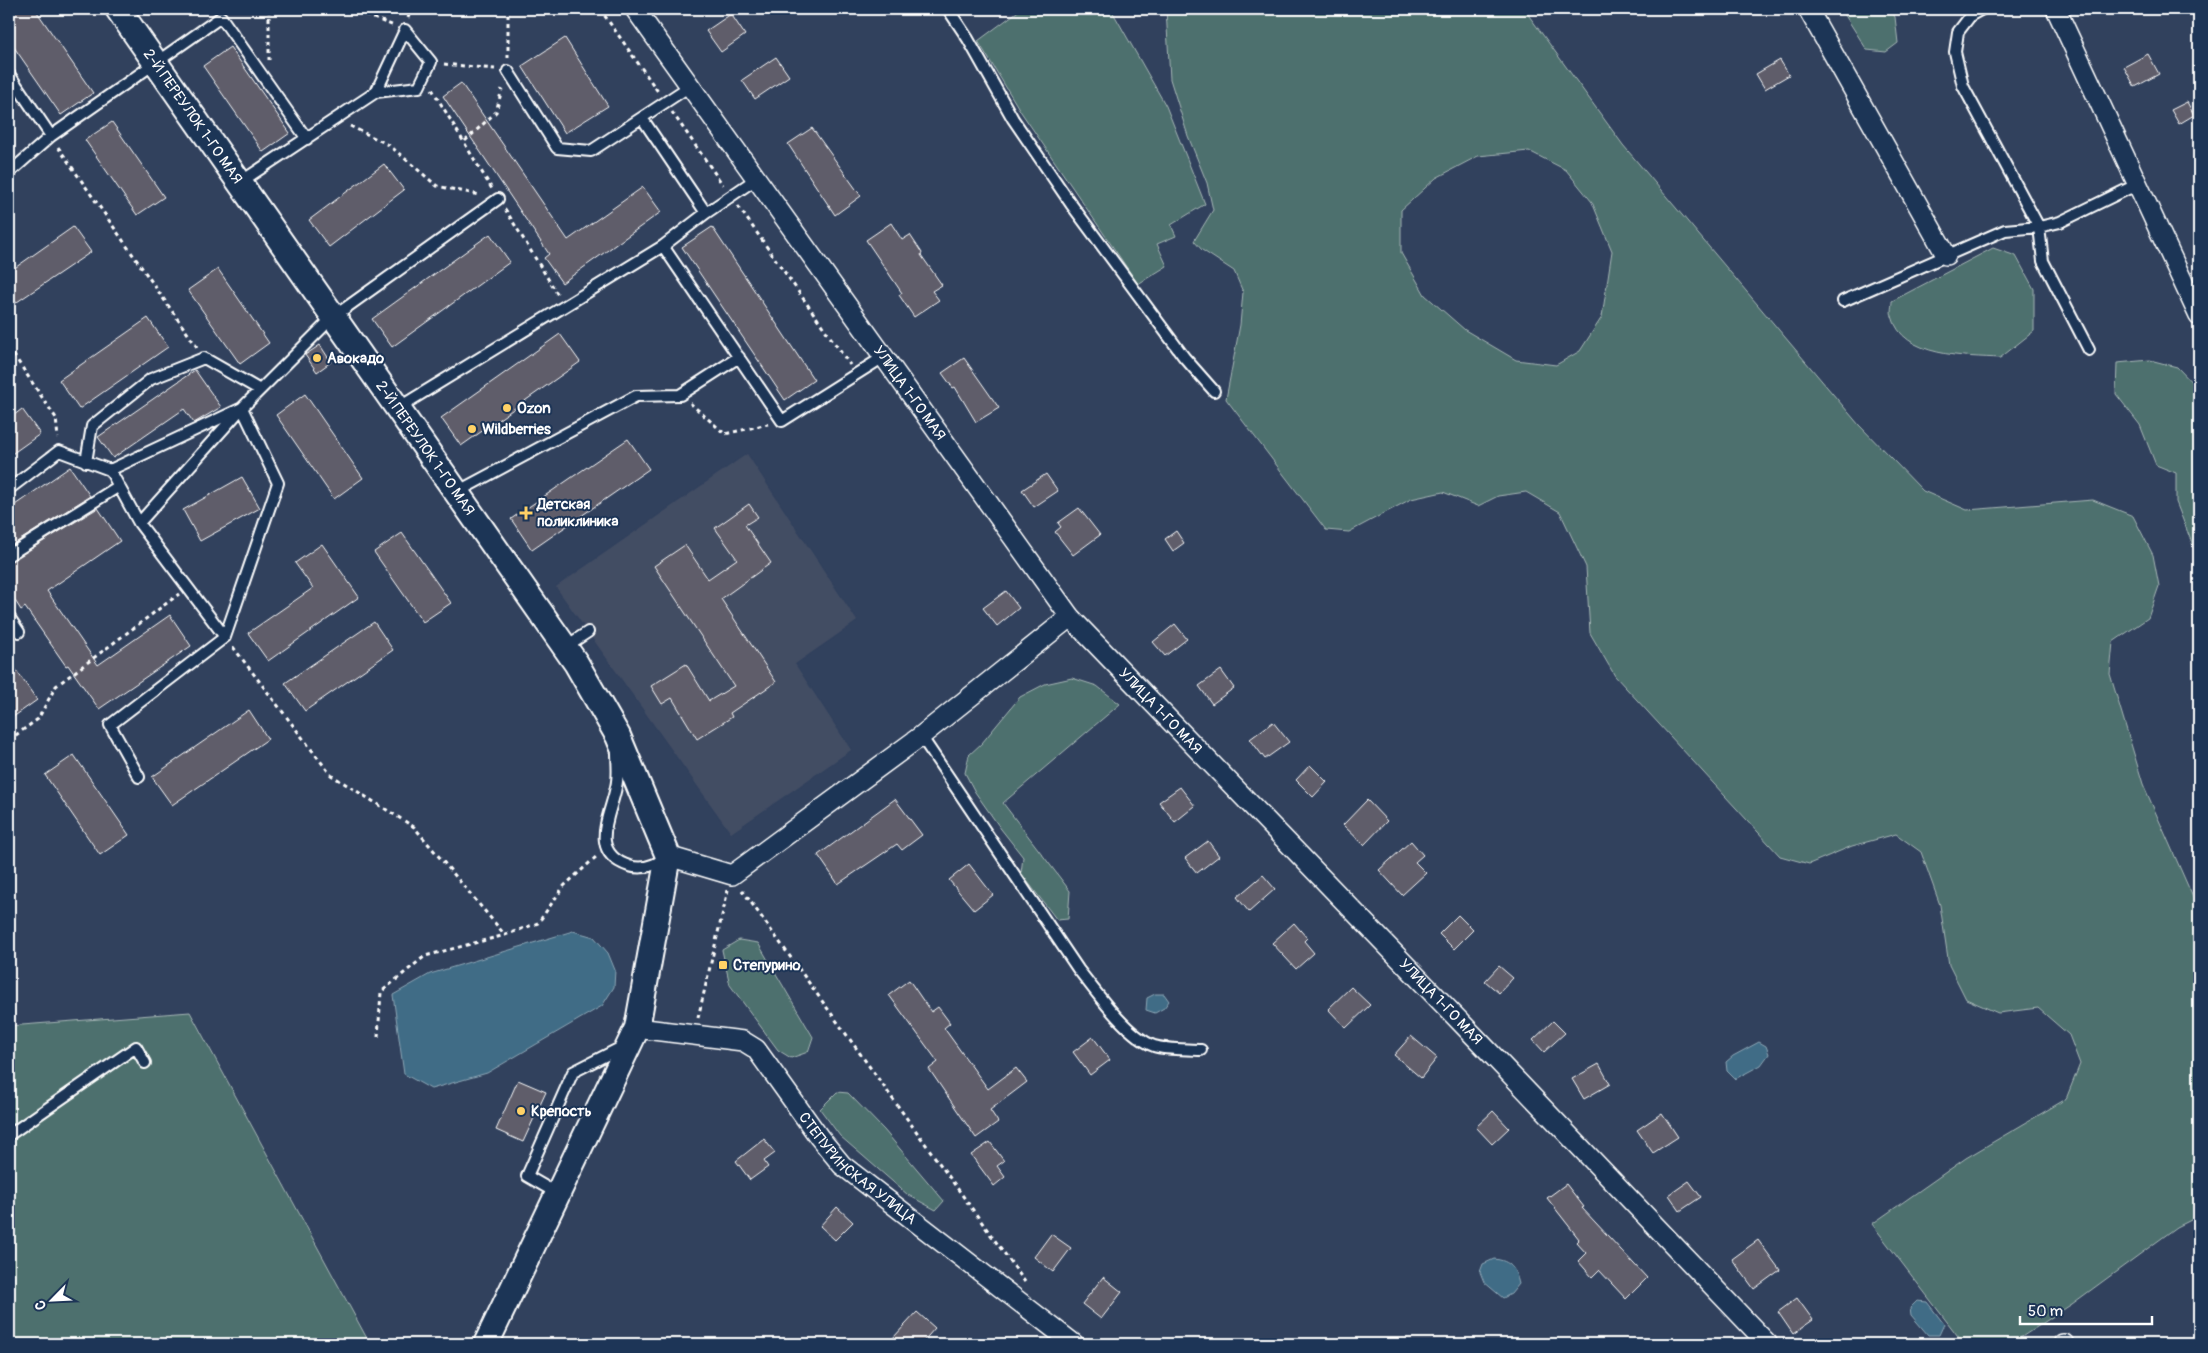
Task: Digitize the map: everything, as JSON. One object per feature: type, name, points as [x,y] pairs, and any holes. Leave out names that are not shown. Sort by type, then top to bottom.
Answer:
[{"type":"street","name":"2-Й ПЕРЕУЛОК 1-ГО МАЯ","points":[[118,9],[565,647],[618,736],[668,856]]},
{"type":"street","name":"УЛИЦА 1-ГО МАЯ","points":[[635,9],[1070,617],[1463,1024],[1768,1344]]},
{"type":"street","points":[[1808,9],[1946,255]]},
{"type":"street","points":[[2056,9],[2199,316]]},
{"type":"street","points":[[486,1344],[633,1036],[668,856],[732,875],[921,736],[1070,617]]},
{"type":"street","name":"СТЕПУРИНСКАЯ УЛИЦА","points":[[633,1036],[694,1035],[743,1041],[756,1049],[819,1137],[842,1165],[1074,1344]]},
{"type":"lane","points":[[948,9],[968,38],[1013,119],[1071,204],[1184,357],[1214,390]]},
{"type":"lane","points":[[1982,9],[1971,15],[1958,32],[1955,52],[1963,86],[2039,227],[2043,261],[2089,350]]},
{"type":"lane","points":[[9,174],[51,136],[155,64],[223,13],[269,86],[306,138]]},
{"type":"lane","points":[[239,182],[376,92],[418,87],[431,62],[405,30],[376,92]]},
{"type":"lane","points":[[508,71],[557,148],[591,151],[690,86]]},
{"type":"lane","points":[[9,74],[51,136]]},
{"type":"lane","points":[[642,118],[706,213]]},
{"type":"lane","points":[[398,408],[663,246],[706,213],[756,179]]},
{"type":"lane","points":[[1843,301],[2005,230],[2039,227],[2060,222],[2138,184]]},
{"type":"lane","points":[[139,523],[242,408],[333,317],[498,199]]},
{"type":"lane","points":[[663,246],[782,421],[885,356]]},
{"type":"lane","points":[[456,493],[636,396],[680,395],[739,357]]},
{"type":"lane","points":[[86,462],[92,426],[151,379],[204,358],[260,390]]},
{"type":"lane","points":[[110,470],[242,408]]},
{"type":"lane","points":[[140,777],[110,725],[225,637],[278,483],[242,408]]},
{"type":"lane","points":[[9,489],[59,452],[110,470],[139,523],[225,637]]},
{"type":"lane","points":[[9,556],[119,486]]},
{"type":"lane","points":[[9,617],[19,632]]},
{"type":"lane","points":[[565,647],[588,632]]},
{"type":"lane","points":[[618,736],[617,786],[603,835],[607,846],[613,857],[623,864],[635,868],[647,867],[658,863],[668,856]]},
{"type":"lane","points":[[921,736],[1078,969],[1106,1005],[1128,1029],[1154,1046],[1201,1050]]},
{"type":"lane","points":[[558,1194],[527,1176],[572,1072],[633,1036]]},
{"type":"lane","points":[[9,1135],[136,1047],[145,1064]]},
{"type":"path","points":[[269,9],[269,86]]},
{"type":"path","points":[[351,9],[405,30]]},
{"type":"path","points":[[464,141],[496,112],[508,71],[508,9]]},
{"type":"path","points":[[431,62],[508,71]]},
{"type":"path","points":[[336,119],[389,145],[437,186],[498,199]]},
{"type":"path","points":[[51,136],[204,358]]},
{"type":"path","points":[[9,348],[56,418],[59,452]]},
{"type":"path","points":[[680,395],[725,434],[782,421]]},
{"type":"path","points":[[9,740],[38,719],[56,686],[188,588]]},
{"type":"path","points":[[225,637],[331,775],[414,827],[505,935]]},
{"type":"path","points":[[378,1038],[381,992],[425,956],[505,935],[538,923],[564,886],[607,846]]},
{"type":"path","points":[[694,1035],[732,875]]},
{"type":"path","points":[[732,875],[1029,1288],[1027,1309]]},
{"type":"shaded area","points":[[747,454],[857,621],[795,664],[851,750],[731,833],[556,587]]},
{"type":"shaded area","points":[[573,931],[594,937],[608,953],[615,970],[614,987],[602,1006],[487,1073],[431,1089],[404,1074],[393,995],[430,974]]},
{"type":"shaded area","points":[[1155,994],[1164,994],[1169,1001],[1164,1008],[1155,1013],[1146,1010],[1147,998]]},
{"type":"shaded area","points":[[1759,1042],[1766,1046],[1769,1054],[1761,1065],[1735,1079],[1727,1071],[1726,1062],[1733,1056]]},
{"type":"shaded area","points":[[1494,1259],[1511,1266],[1519,1284],[1511,1294],[1503,1298],[1484,1282],[1480,1272],[1483,1264]]},
{"type":"shaded area","points":[[1917,1301],[1927,1302],[1944,1324],[1939,1335],[1928,1335],[1911,1315],[1910,1308]]},
{"type":"green space","points":[[1021,9],[1111,9],[1166,106],[1205,204],[1171,225],[1176,236],[1157,244],[1167,266],[1138,284],[1021,112],[978,41]]},
{"type":"green space","points":[[1166,9],[1524,9],[1623,145],[1859,425],[1923,491],[1967,510],[2093,500],[2133,516],[2153,555],[2159,586],[2148,618],[2113,642],[2110,674],[2143,784],[2199,911],[2199,1216],[2177,1227],[2072,1304],[2011,1344],[1964,1344],[1872,1224],[1966,1158],[2066,1099],[2080,1064],[2069,1035],[2038,1008],[1998,1013],[1966,999],[1949,965],[1940,905],[1921,852],[1896,834],[1852,846],[1809,864],[1780,856],[1615,676],[1590,633],[1586,567],[1560,512],[1526,492],[1498,496],[1478,506],[1443,492],[1411,499],[1349,532],[1326,530],[1226,399],[1240,325],[1243,292],[1234,271],[1202,250],[1194,241],[1213,210],[1207,183],[1188,136],[1170,79]],"holes":[[[1529,151],[1566,170],[1592,202],[1612,251],[1602,317],[1580,351],[1556,365],[1516,360],[1465,330],[1425,295],[1401,253],[1401,210],[1436,178],[1478,156]]]},
{"type":"green space","points":[[1841,9],[1890,9],[1895,17],[1898,43],[1886,52],[1867,50]]},
{"type":"green space","points":[[1993,248],[2016,256],[2034,289],[2034,331],[2000,358],[1937,352],[1908,340],[1898,330],[1891,314],[1892,301]]},
{"type":"green space","points":[[2150,360],[2177,367],[2199,390],[2199,554],[2195,551],[2176,502],[2176,473],[2156,465],[2140,425],[2116,394],[2117,363]]},
{"type":"green space","points":[[1072,678],[1097,686],[1120,704],[1003,803],[1070,891],[1068,919],[1057,920],[1021,873],[1023,857],[975,792],[965,773],[969,755],[982,743],[1020,697],[1045,684]]},
{"type":"green space","points":[[739,940],[758,943],[813,1037],[808,1052],[791,1058],[778,1050],[730,985],[722,950]]},
{"type":"green space","points":[[190,1012],[370,1344],[9,1344],[9,1026]]},
{"type":"green space","points":[[837,1092],[848,1093],[884,1130],[944,1201],[936,1210],[908,1195],[840,1136],[820,1109]]},
{"type":"building","points":[[9,9],[35,9],[93,93],[61,115],[9,40]]},
{"type":"building","points":[[731,14],[745,35],[721,52],[706,31]]},
{"type":"building","points":[[565,38],[608,106],[565,133],[522,66]]},
{"type":"building","points":[[230,47],[290,133],[263,152],[203,66]]},
{"type":"building","points":[[2148,54],[2159,74],[2135,87],[2124,67]]},
{"type":"building","points":[[776,57],[789,76],[755,99],[742,80]]},
{"type":"building","points":[[1780,60],[1789,75],[1765,89],[1756,74]]},
{"type":"building","points":[[461,83],[568,240],[643,187],[661,212],[562,283],[544,258],[549,254],[443,96]]},
{"type":"building","points":[[2187,102],[2194,115],[2179,124],[2171,110]]},
{"type":"building","points":[[112,122],[164,197],[137,215],[85,140]]},
{"type":"building","points":[[812,128],[861,196],[835,215],[788,144]]},
{"type":"building","points":[[384,164],[404,190],[329,247],[309,220]]},
{"type":"building","points":[[891,223],[902,240],[910,235],[922,253],[921,255],[942,285],[932,291],[939,300],[914,317],[899,295],[902,293],[866,240]]},
{"type":"building","points":[[73,227],[91,252],[14,304],[9,297],[9,272]]},
{"type":"building","points":[[712,227],[814,380],[785,400],[682,247]]},
{"type":"building","points":[[490,234],[510,262],[392,347],[372,319]]},
{"type":"building","points":[[218,269],[269,343],[240,364],[188,290]]},
{"type":"building","points":[[148,318],[168,347],[79,409],[59,380]]},
{"type":"building","points":[[560,334],[580,362],[461,446],[441,418]]},
{"type":"building","points":[[320,345],[331,362],[317,372],[305,355]]},
{"type":"building","points":[[964,358],[999,408],[976,422],[955,387],[953,388],[942,373]]},
{"type":"building","points":[[195,370],[221,407],[194,423],[184,409],[113,458],[98,437]]},
{"type":"building","points":[[305,394],[363,478],[334,499],[276,415]]},
{"type":"building","points":[[22,409],[40,434],[9,456],[9,419]]},
{"type":"building","points":[[628,439],[649,469],[532,550],[511,519]]},
{"type":"building","points":[[70,467],[90,496],[9,547],[9,509]]},
{"type":"building","points":[[1046,474],[1058,491],[1034,507],[1022,490]]},
{"type":"building","points":[[242,477],[260,508],[200,541],[183,510]]},
{"type":"building","points":[[749,504],[758,517],[745,525],[771,563],[721,599],[776,682],[730,713],[732,717],[697,739],[672,698],[662,704],[651,686],[686,664],[709,701],[734,686],[654,566],[685,545],[708,579],[737,559],[715,528]]},
{"type":"building","points":[[98,508],[120,541],[47,591],[98,665],[170,615],[191,646],[99,709],[25,607],[21,610],[9,591],[9,562]]},
{"type":"building","points":[[1079,508],[1100,535],[1073,555],[1055,532],[1061,527],[1058,523]]},
{"type":"building","points":[[1176,531],[1184,543],[1173,551],[1165,539]]},
{"type":"building","points":[[402,533],[451,603],[423,622],[374,552]]},
{"type":"building","points":[[322,544],[359,597],[268,661],[248,633],[313,588],[295,563]]},
{"type":"building","points":[[1006,591],[1019,608],[997,626],[983,608]]},
{"type":"building","points":[[374,622],[393,650],[305,711],[285,683]]},
{"type":"building","points":[[1175,624],[1187,639],[1165,656],[1153,642]]},
{"type":"building","points":[[9,660],[37,700],[9,720]]},
{"type":"building","points":[[1221,670],[1234,688],[1212,704],[1199,686]]},
{"type":"building","points":[[249,710],[268,739],[172,805],[152,777]]},
{"type":"building","points":[[1273,722],[1289,742],[1265,759],[1250,739]]},
{"type":"building","points":[[74,755],[129,835],[100,855],[45,775]]},
{"type":"building","points":[[1310,765],[1327,782],[1313,797],[1296,780]]},
{"type":"building","points":[[1180,787],[1195,806],[1175,822],[1159,802]]},
{"type":"building","points":[[895,799],[922,835],[902,850],[897,844],[838,884],[818,855]]},
{"type":"building","points":[[1367,800],[1387,821],[1364,845],[1343,825]]},
{"type":"building","points":[[1208,841],[1219,856],[1197,873],[1185,858]]},
{"type":"building","points":[[1411,841],[1423,855],[1415,862],[1426,873],[1402,895],[1379,870]]},
{"type":"building","points":[[969,864],[993,895],[974,910],[949,880]]},
{"type":"building","points":[[1263,875],[1275,889],[1249,912],[1237,897]]},
{"type":"building","points":[[1458,915],[1473,930],[1454,949],[1439,934]]},
{"type":"building","points":[[1294,923],[1307,938],[1304,941],[1314,953],[1296,969],[1272,943]]},
{"type":"building","points":[[1499,966],[1513,978],[1499,993],[1485,981]]},
{"type":"building","points":[[909,980],[931,1012],[938,1007],[950,1023],[944,1028],[988,1089],[1016,1068],[1027,1082],[990,1110],[998,1122],[976,1138],[929,1069],[938,1062],[889,995]]},
{"type":"building","points":[[1351,987],[1370,1005],[1346,1028],[1328,1009]]},
{"type":"building","points":[[1553,1021],[1565,1033],[1544,1052],[1533,1040]]},
{"type":"building","points":[[1411,1036],[1437,1058],[1421,1078],[1394,1055]]},
{"type":"building","points":[[1093,1037],[1110,1060],[1090,1075],[1073,1052]]},
{"type":"building","points":[[1599,1064],[1610,1084],[1584,1099],[1572,1079]]},
{"type":"building","name":"Крепость","points":[[518,1080],[546,1092],[523,1142],[496,1130]]},
{"type":"building","points":[[1493,1111],[1509,1128],[1492,1144],[1476,1127]]},
{"type":"building","points":[[1662,1113],[1678,1137],[1653,1153],[1637,1130]]},
{"type":"building","points":[[764,1139],[775,1153],[764,1161],[768,1167],[750,1180],[736,1161]]},
{"type":"building","points":[[990,1142],[1004,1161],[997,1166],[1005,1177],[994,1186],[971,1155]]},
{"type":"building","points":[[1689,1181],[1701,1197],[1680,1211],[1669,1195]]},
{"type":"building","points":[[1566,1184],[1584,1207],[1582,1208],[1647,1278],[1626,1299],[1599,1270],[1592,1277],[1578,1261],[1586,1253],[1576,1242],[1579,1239],[1547,1198]]},
{"type":"building","points":[[837,1207],[853,1222],[835,1240],[820,1226]]},
{"type":"building","points":[[1051,1234],[1071,1248],[1053,1272],[1034,1257]]},
{"type":"building","points":[[1758,1240],[1780,1270],[1754,1289],[1732,1259]]},
{"type":"building","points":[[1103,1277],[1122,1292],[1101,1319],[1082,1304]]},
{"type":"building","points":[[1797,1298],[1813,1320],[1793,1334],[1778,1312]]},
{"type":"building","points":[[917,1312],[935,1328],[921,1344],[900,1344],[893,1338]]},
{"type":"place","name":"Авокадо","points":[[317,358]]},
{"type":"place","name":"Ozon","points":[[507,408]]},
{"type":"place","name":"Wildberries","points":[[472,429]]},
{"type":"place","name":"Детская поликлиника","points":[[526,513]]},
{"type":"place","name":"Степурино","points":[[723,965]]},
{"type":"place","name":"Крепость","points":[[521,1111]]}]
